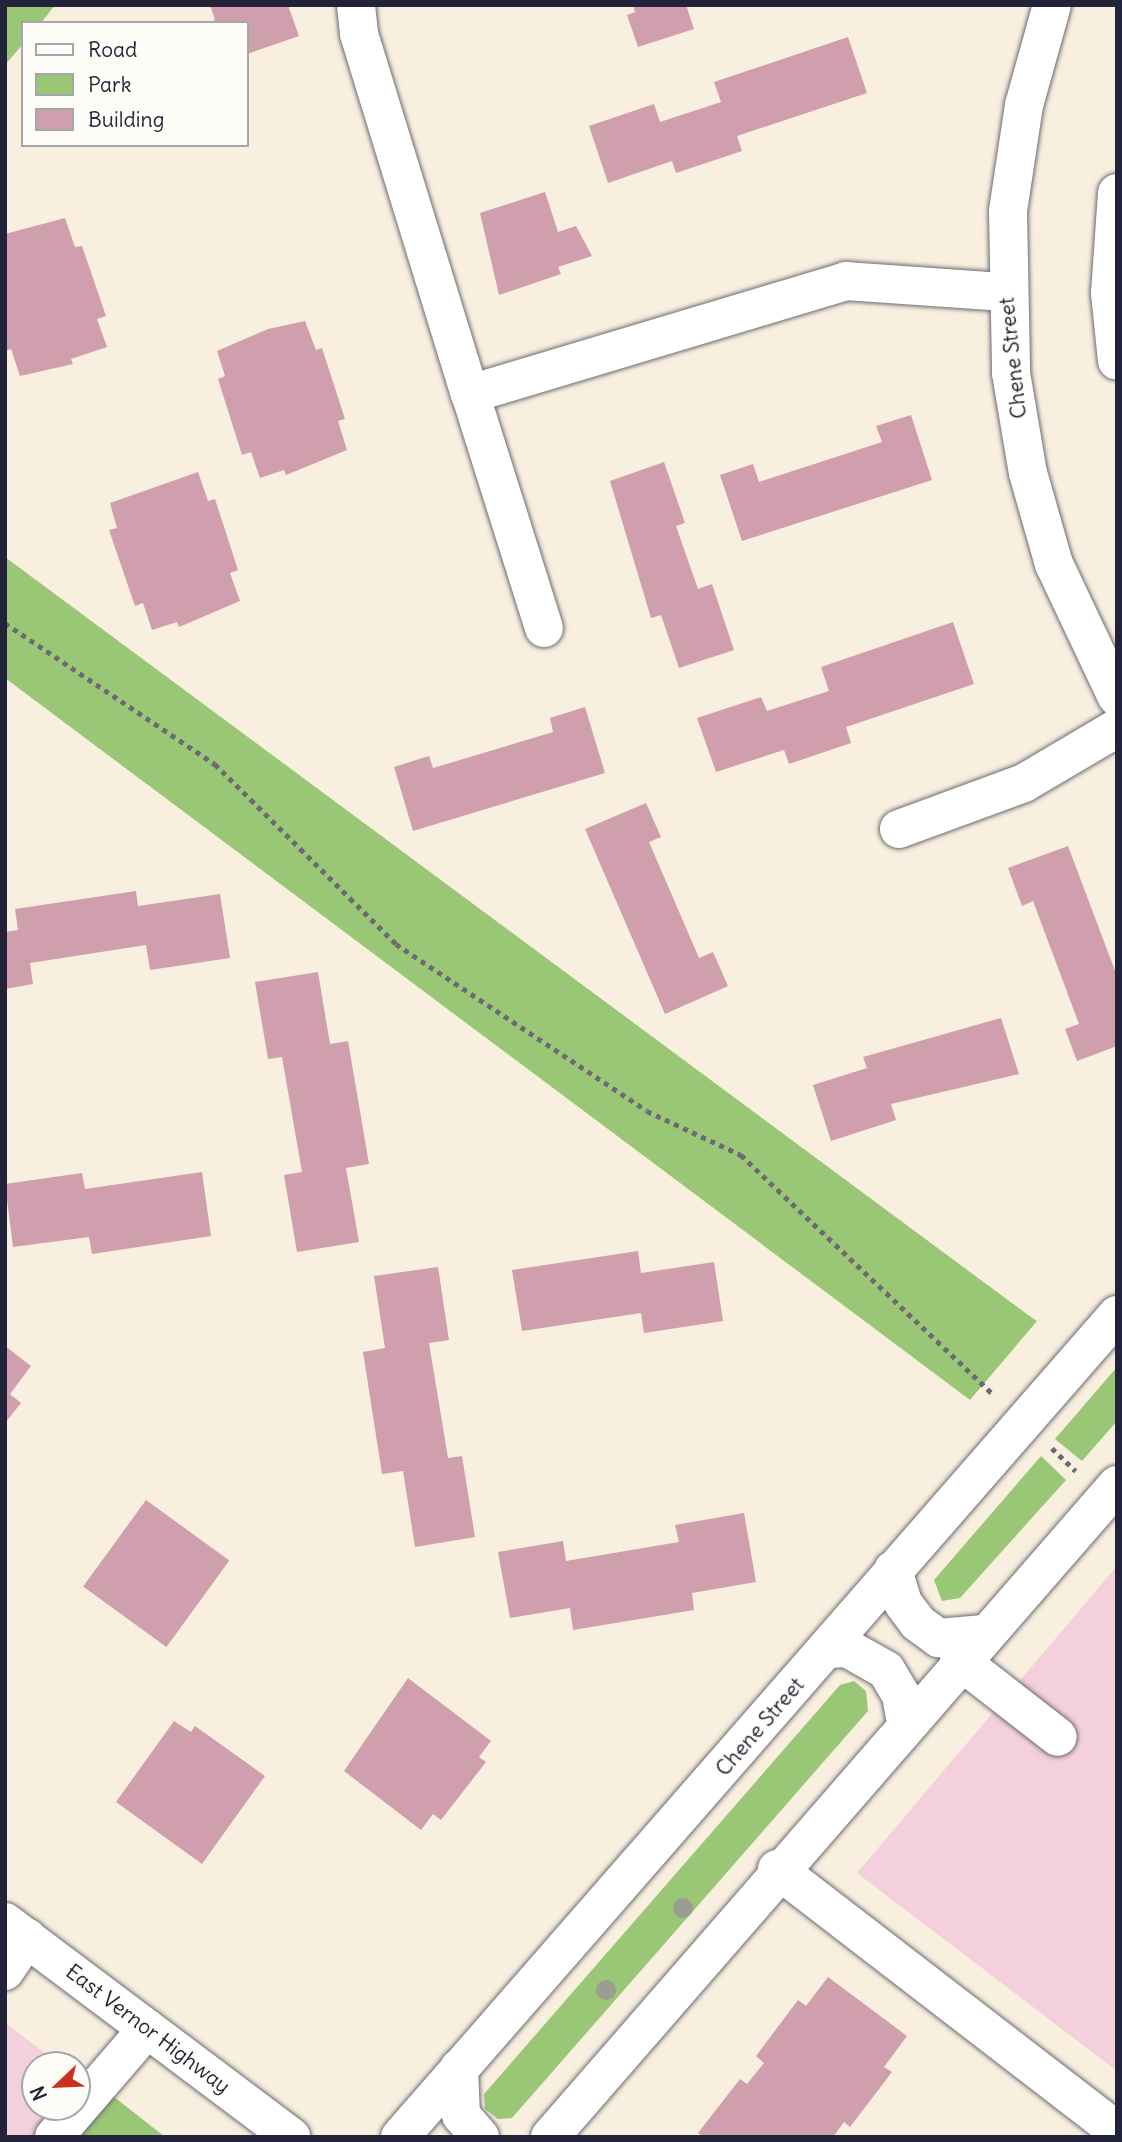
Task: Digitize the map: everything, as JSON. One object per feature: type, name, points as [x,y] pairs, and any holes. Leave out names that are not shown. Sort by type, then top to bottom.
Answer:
[{"type":"street","points":[[356,5],[359,34],[544,628]]},
{"type":"street","name":"Chene Street","points":[[1052,5],[1024,105],[1008,211],[1005,292],[1028,473],[1054,564],[1117,697]]},
{"type":"street","points":[[1117,193],[1110,293],[1117,361]]},
{"type":"street","points":[[470,394],[846,281],[1005,292]]},
{"type":"street","points":[[900,829],[1024,783],[1117,728]]},
{"type":"street","name":"Chene Street","points":[[400,2137],[829,1649],[893,1570],[1117,1315]]},
{"type":"street","points":[[550,2137],[970,1647],[1117,1485]]},
{"type":"street","points":[[893,1570],[903,1603],[918,1623],[939,1638],[970,1647],[1058,1737]]},
{"type":"street","points":[[829,1649],[848,1648],[886,1670],[901,1695],[906,1723]]},
{"type":"street","points":[[777,1869],[1117,2131]]},
{"type":"street","points":[[5,1971],[16,1930]]},
{"type":"street","name":"East Vernor Highway","points":[[16,1930],[291,2137]]},
{"type":"street","points":[[54,2137],[147,2029]]},
{"type":"street","points":[[459,2068],[461,2115],[480,2137]]},
{"type":"path","points":[[5,623],[215,764],[396,944],[647,1111],[741,1155],[987,1388]]},
{"type":"path","points":[[1048,1445],[1077,1472]]},
{"type":"shaded area","points":[[1117,1566],[1117,2071],[857,1873]]},
{"type":"shaded area","points":[[5,2023],[42,2051],[21,2051],[21,2121],[49,2121],[35,2137],[5,2137]]},
{"type":"green space","points":[[5,5],[55,5],[43,21],[21,21],[21,46],[5,65]]},
{"type":"green space","points":[[5,557],[1037,1321],[970,1400],[5,678]]},
{"type":"green space","points":[[1117,1367],[1117,1421],[1082,1461],[1055,1439]]},
{"type":"green space","points":[[1041,1456],[1066,1480],[960,1598],[942,1601],[934,1580]]},
{"type":"green space","points":[[854,1681],[866,1691],[868,1711],[512,2118],[498,2119],[485,2109],[484,2094],[840,1685]]},
{"type":"green space","points":[[113,2096],[165,2137],[78,2137]]},
{"type":"building","points":[[210,5],[288,5],[299,36],[248,54],[248,21],[212,21],[215,20]]},
{"type":"building","points":[[633,5],[686,5],[694,29],[638,47],[627,15],[635,12]]},
{"type":"building","points":[[848,37],[867,93],[737,136],[742,151],[676,173],[672,161],[608,183],[589,126],[654,104],[660,122],[721,102],[714,82]]},
{"type":"building","points":[[545,192],[558,232],[576,226],[592,256],[558,267],[561,274],[499,295],[480,213]]},
{"type":"building","points":[[65,218],[75,247],[82,246],[106,316],[97,319],[107,347],[71,359],[73,364],[20,376],[11,349],[5,351],[5,234]]},
{"type":"building","points":[[305,321],[316,350],[322,348],[345,419],[338,421],[347,450],[286,475],[284,470],[260,478],[251,452],[242,455],[218,379],[225,376],[217,351],[268,329]]},
{"type":"building","points":[[911,415],[932,480],[742,541],[720,475],[753,464],[759,482],[882,442],[876,426]]},
{"type":"building","points":[[664,462],[685,523],[676,526],[698,589],[712,584],[734,650],[679,668],[661,615],[651,618],[610,481]]},
{"type":"building","points":[[198,472],[208,501],[215,499],[238,570],[230,573],[240,601],[179,627],[177,622],[152,630],[143,603],[135,606],[109,530],[117,528],[110,503]]},
{"type":"building","points":[[953,622],[974,684],[846,727],[851,743],[789,764],[784,750],[716,772],[697,718],[761,697],[767,711],[829,691],[821,667]]},
{"type":"building","points":[[585,707],[605,773],[413,831],[394,767],[429,756],[433,768],[553,732],[550,718]]},
{"type":"building","points":[[646,803],[661,837],[649,842],[699,958],[713,952],[728,986],[665,1014],[585,829]]},
{"type":"building","points":[[1068,846],[1117,976],[1117,1046],[1077,1061],[1065,1029],[1079,1024],[1033,901],[1022,906],[1008,868]]},
{"type":"building","points":[[136,891],[138,906],[220,894],[230,958],[150,970],[146,945],[30,963],[33,984],[5,989],[5,932],[18,930],[15,909]]},
{"type":"building","points":[[318,972],[330,1044],[348,1041],[369,1164],[346,1168],[359,1242],[297,1252],[284,1175],[302,1172],[282,1057],[268,1059],[255,982]]},
{"type":"building","points":[[1001,1018],[1019,1074],[891,1104],[896,1120],[831,1141],[813,1085],[867,1068],[863,1057]]},
{"type":"building","points":[[202,1172],[211,1236],[92,1254],[89,1237],[13,1247],[5,1184],[82,1173],[85,1189]]},
{"type":"building","points":[[638,1251],[641,1273],[714,1262],[723,1321],[644,1333],[641,1313],[522,1331],[512,1270]]},
{"type":"building","points":[[438,1267],[449,1340],[429,1343],[448,1458],[462,1456],[475,1537],[415,1547],[403,1471],[382,1474],[363,1352],[385,1348],[374,1276]]},
{"type":"building","points":[[5,1346],[31,1366],[10,1394],[21,1403],[5,1423]]},
{"type":"building","points":[[146,1500],[229,1561],[166,1647],[83,1587]]},
{"type":"building","points":[[744,1513],[756,1582],[692,1593],[694,1610],[573,1630],[570,1608],[510,1618],[498,1552],[563,1541],[566,1561],[679,1542],[675,1525]]},
{"type":"building","points":[[408,1678],[491,1741],[479,1757],[486,1762],[441,1820],[433,1814],[421,1830],[344,1771]]},
{"type":"building","points":[[174,1721],[191,1732],[195,1726],[265,1776],[202,1864],[116,1802]]},
{"type":"building","points":[[828,1977],[907,2036],[884,2067],[892,2072],[850,2127],[844,2122],[833,2137],[703,2137],[698,2133],[740,2079],[747,2084],[764,2063],[756,2056],[798,2000],[806,2006]]}]
